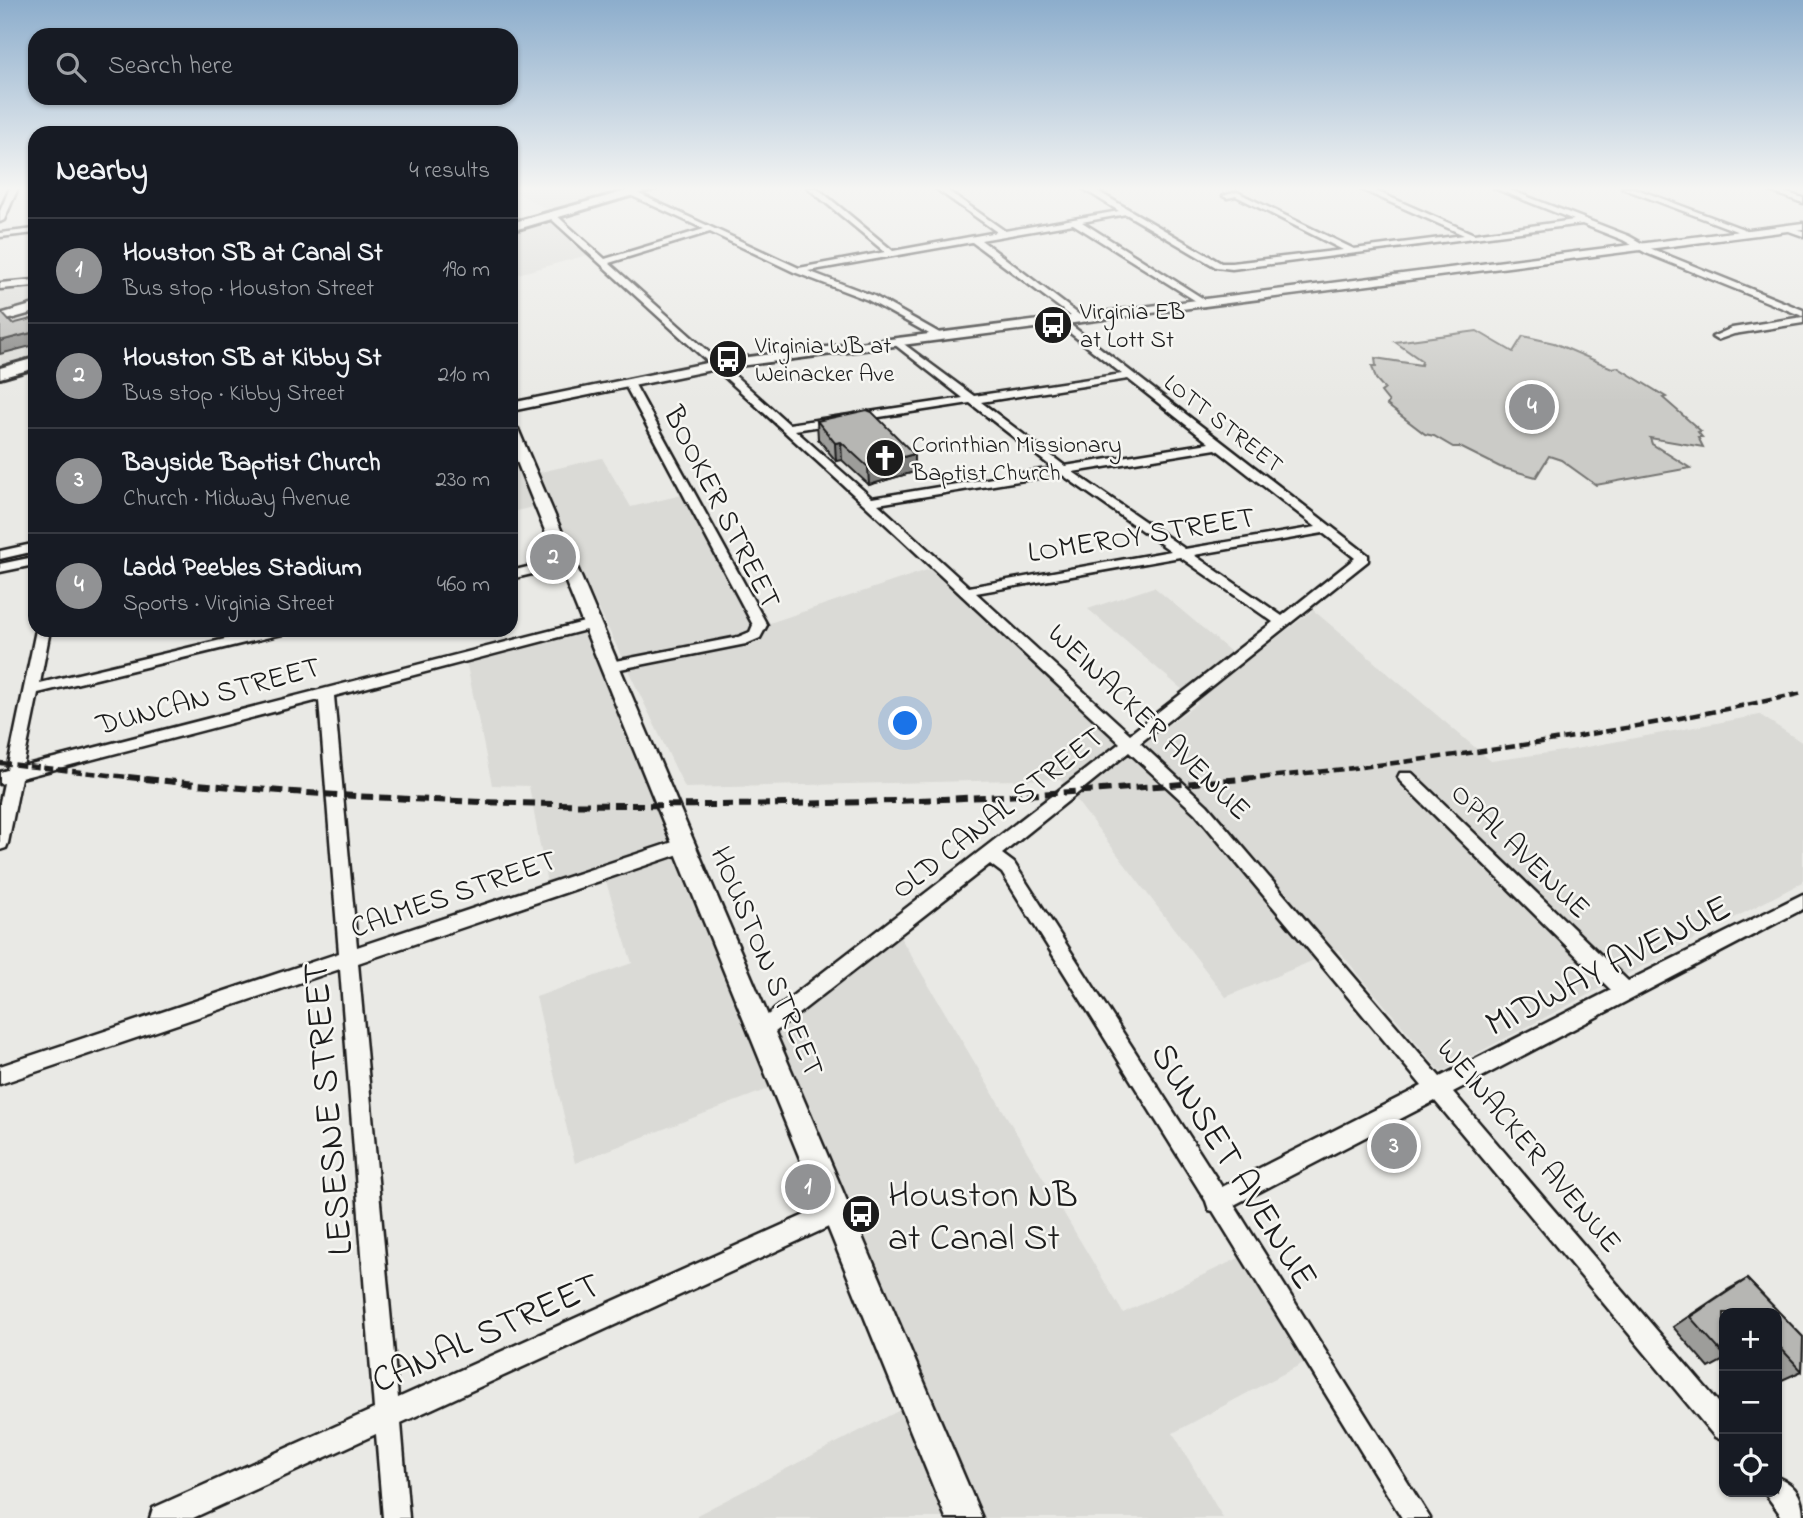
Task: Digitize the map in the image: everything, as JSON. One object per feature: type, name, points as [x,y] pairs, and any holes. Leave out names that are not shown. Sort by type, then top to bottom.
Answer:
[{"type":"main road","points":[[0,373],[28,365]]},
{"type":"street","name":"WEINACKER AVENUE","points":[[600,259],[869,502],[1201,809],[1719,1422]]},
{"type":"street","points":[[604,262],[614,259]]},
{"type":"street","points":[[773,259],[797,270],[817,275],[873,301],[940,337]]},
{"type":"street","points":[[797,270],[859,259]]},
{"type":"street","points":[[1000,259],[1079,319]]},
{"type":"street","points":[[1133,259],[1203,303]]},
{"type":"street","points":[[1208,259],[1219,265],[1282,259]]},
{"type":"street","points":[[518,406],[716,365],[1548,259]]},
{"type":"street","points":[[1670,259],[1803,313]]},
{"type":"street","points":[[0,286],[28,283]]},
{"type":"street","points":[[0,318],[28,310]]},
{"type":"street","points":[[1717,337],[1732,331],[1803,320]]},
{"type":"street","name":"LOTT STREET","points":[[1060,321],[1363,558]]},
{"type":"street","points":[[897,342],[1064,471],[1280,621]]},
{"type":"street","points":[[785,428],[1131,376]]},
{"type":"street","name":"BOOKER STREET","points":[[610,666],[741,641],[755,635],[760,625],[629,383]]},
{"type":"street","points":[[869,502],[1218,445]]},
{"type":"street","name":"HOUSTON STREET","points":[[518,456],[610,666],[763,1030],[964,1518]]},
{"type":"street","name":"LOMEROY STREET","points":[[964,592],[1326,530]]},
{"type":"street","points":[[0,555],[28,555]]},
{"type":"street","points":[[0,568],[28,557]]},
{"type":"street","name":"OLD CANAL STREET","points":[[763,1030],[1363,558]]},
{"type":"street","points":[[518,573],[565,562]]},
{"type":"street","name":"DUNCAN STREET","points":[[7,777],[592,624]]},
{"type":"street","points":[[0,843],[7,777],[31,690],[42,637]]},
{"type":"street","points":[[31,690],[253,637]]},
{"type":"street","name":"LESESNE STREET","points":[[326,693],[396,1518]]},
{"type":"street","name":"OPAL AVENUE","points":[[1406,777],[1626,992]]},
{"type":"street","name":"CALMES STREET","points":[[0,1075],[685,845]]},
{"type":"street","name":"SUNSET AVENUE","points":[[990,854],[1008,868],[1418,1518]]},
{"type":"street","name":"MIDWAY AVENUE","points":[[1217,1202],[1803,902]]},
{"type":"street","name":"CANAL STREET","points":[[163,1518],[838,1211]]},
{"type":"street","points":[[1782,1496],[1800,1518]]},
{"type":"shaded area","points":[[518,259],[573,259],[518,274]]},
{"type":"shaded area","points":[[28,286],[28,367],[0,375],[0,289]]},
{"type":"shaded area","points":[[1477,331],[1513,352],[1523,336],[1554,343],[1612,368],[1617,367],[1666,397],[1663,398],[1701,431],[1698,432],[1702,437],[1698,437],[1703,447],[1650,438],[1652,444],[1690,468],[1596,485],[1561,460],[1549,456],[1536,477],[1500,467],[1460,447],[1453,447],[1425,434],[1387,405],[1389,402],[1381,392],[1385,389],[1376,379],[1372,366],[1376,366],[1375,358],[1421,365],[1422,361],[1395,342]]},
{"type":"shaded area","points":[[602,458],[631,507],[682,495],[752,629],[930,569],[1130,753],[1198,703],[1088,609],[1154,587],[1244,663],[1313,610],[1491,761],[1570,750],[1760,715],[1803,743],[1803,882],[1441,1072],[1338,950],[1226,997],[1060,779],[685,788],[548,504],[518,510],[518,464],[523,476]]},
{"type":"shaded area","points":[[585,631],[757,1045],[899,935],[1123,1313],[1241,1257],[1307,1361],[1173,1433],[1223,1518],[697,1518],[697,1515],[902,1409],[773,1087],[575,1163],[536,997],[632,963],[606,882],[550,900],[529,786],[492,785],[466,661]]},
{"type":"building","points":[[0,313],[12,324],[28,320],[28,334],[0,341]]},
{"type":"building","points":[[867,410],[914,454],[868,467],[841,442],[835,443],[817,421]]},
{"type":"building","points":[[1747,1279],[1775,1308],[1719,1308],[1719,1349],[1690,1317]]},
{"type":"building","points":[[1782,1315],[1803,1337],[1802,1371],[1782,1349]]},
{"type":"railway","points":[[1246,779],[1526,745],[1803,693]]},
{"type":"railway","points":[[0,763],[146,779]]},
{"type":"railway","points":[[128,777],[412,799],[696,805],[981,797],[1265,777]]},
{"type":"place","name":"Virginia EB at Lott St","points":[[1053,325]]},
{"type":"place","name":"Virginia WB at Weinacker Ave","points":[[728,359]]},
{"type":"place","name":"Ladd Peebles Stadium","points":[[1532,407]]},
{"type":"place","name":"Corinthian Missionary Baptist Church","points":[[885,458]]},
{"type":"place","name":"Houston SB at Kibby St","points":[[553,557]]},
{"type":"place","name":"Bayside Baptist Church","points":[[1394,1146]]},
{"type":"place","name":"Houston SB at Canal St","points":[[808,1187]]},
{"type":"place","name":"Houston NB at Canal St","points":[[861,1214]]}]
